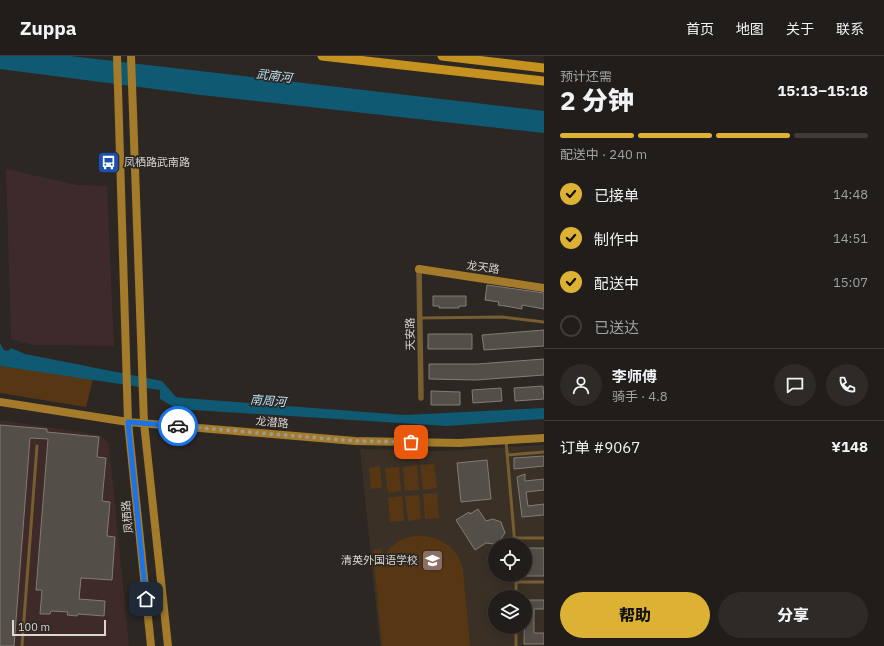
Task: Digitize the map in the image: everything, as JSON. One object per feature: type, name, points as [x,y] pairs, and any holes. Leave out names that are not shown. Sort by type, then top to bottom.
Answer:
[{"type":"main road","name":"凤栖路","points":[[117,56],[128,370],[128,422],[151,646]]},
{"type":"main road","points":[[131,56],[144,423],[168,646]]},
{"type":"main road","points":[[322,56],[544,81]]},
{"type":"main road","points":[[442,56],[544,68]]},
{"type":"main road","name":"龙天路","points":[[419,269],[544,288]]},
{"type":"main road","name":"龙潜路","points":[[0,402],[128,422],[355,441],[459,443],[544,438]]},
{"type":"street","name":"天安路","points":[[419,269],[422,398]]},
{"type":"lane","points":[[420,318],[502,317],[544,322]]},
{"type":"lane","points":[[506,440],[515,538]]},
{"type":"lane","points":[[22,646],[37,446]]},
{"type":"lane","points":[[507,455],[544,452]]},
{"type":"lane","points":[[532,538],[544,538]]},
{"type":"lane","points":[[532,582],[544,582]]},
{"type":"lane","points":[[516,634],[516,646]]},
{"type":"shaded area","points":[[6,169],[77,185],[107,186],[114,346],[33,345],[11,339]]},
{"type":"shaded area","points":[[0,366],[93,379],[86,407],[0,393]]},
{"type":"shaded area","points":[[0,420],[100,435],[109,444],[129,646],[0,646]]},
{"type":"shaded area","name":"清英外国语学校","points":[[544,445],[544,646],[380,646],[360,449],[440,451]]},
{"type":"shaded area","points":[[434,464],[437,488],[423,490],[420,465]]},
{"type":"shaded area","points":[[417,465],[419,490],[405,491],[403,467]]},
{"type":"shaded area","points":[[380,466],[382,488],[371,489],[369,468]]},
{"type":"shaded area","points":[[399,467],[401,491],[388,493],[385,468]]},
{"type":"shaded area","points":[[437,493],[439,518],[425,519],[423,494]]},
{"type":"shaded area","points":[[419,495],[421,519],[408,521],[405,496]]},
{"type":"shaded area","points":[[402,496],[404,521],[390,522],[388,498]]},
{"type":"shaded area","points":[[424,536],[439,540],[452,548],[457,554],[463,570],[470,646],[382,646],[373,550],[382,549],[383,557],[397,542],[405,538]]},
{"type":"water","points":[[0,56],[70,56],[544,111],[544,133],[201,95],[0,69]]},
{"type":"water","points":[[0,343],[6,351],[11,348],[25,354],[162,381],[176,397],[405,415],[544,408],[544,419],[447,426],[177,409],[160,399],[160,390],[0,366]]},
{"type":"building","points":[[487,285],[544,293],[544,309],[522,305],[522,309],[498,305],[499,302],[485,300]]},
{"type":"building","points":[[433,296],[466,296],[466,306],[459,306],[459,308],[439,308],[439,306],[433,306]]},
{"type":"building","points":[[544,330],[544,346],[484,350],[482,335]]},
{"type":"building","points":[[428,334],[472,334],[472,349],[428,349]]},
{"type":"building","points":[[544,359],[544,375],[476,380],[429,379],[429,364],[477,364]]},
{"type":"building","points":[[543,386],[544,399],[515,401],[514,388]]},
{"type":"building","points":[[501,388],[502,401],[473,403],[472,390]]},
{"type":"building","points":[[431,391],[460,392],[460,405],[431,405]]},
{"type":"building","points":[[0,425],[47,429],[47,432],[99,437],[97,457],[106,458],[102,501],[110,502],[107,536],[115,537],[112,580],[81,578],[79,599],[105,601],[104,616],[78,614],[77,616],[67,615],[68,612],[51,611],[50,614],[40,614],[42,590],[36,590],[48,439],[30,438],[14,646],[0,646]]},
{"type":"building","points":[[544,456],[544,466],[514,469],[514,458]]},
{"type":"building","points":[[487,460],[491,499],[461,502],[457,463]]},
{"type":"building","points":[[525,474],[525,481],[544,479],[544,490],[526,492],[528,506],[544,504],[544,515],[522,517],[517,477]]},
{"type":"building","points":[[478,509],[486,521],[493,519],[501,522],[505,533],[502,538],[488,538],[488,543],[475,550],[456,520],[469,512],[470,514]]},
{"type":"building","points":[[532,548],[544,548],[544,576],[532,576]]},
{"type":"building","points":[[532,600],[544,600],[544,609],[534,609],[534,633],[544,633],[544,644],[524,644],[524,634],[532,634]]},
{"type":"way so far","points":[[178,426],[300,435],[355,441],[411,442]]},
{"type":"place","name":"凤栖路武南路","points":[[109,162]]},
{"type":"place","name":"清英外国语学校","points":[[433,560]]},
{"type":"route","points":[[146,599],[128,422],[178,426]]},
{"type":"water label","name":"武南河","points":[[274,76]]},
{"type":"water label","name":"南周河","points":[[268,401]]}]
